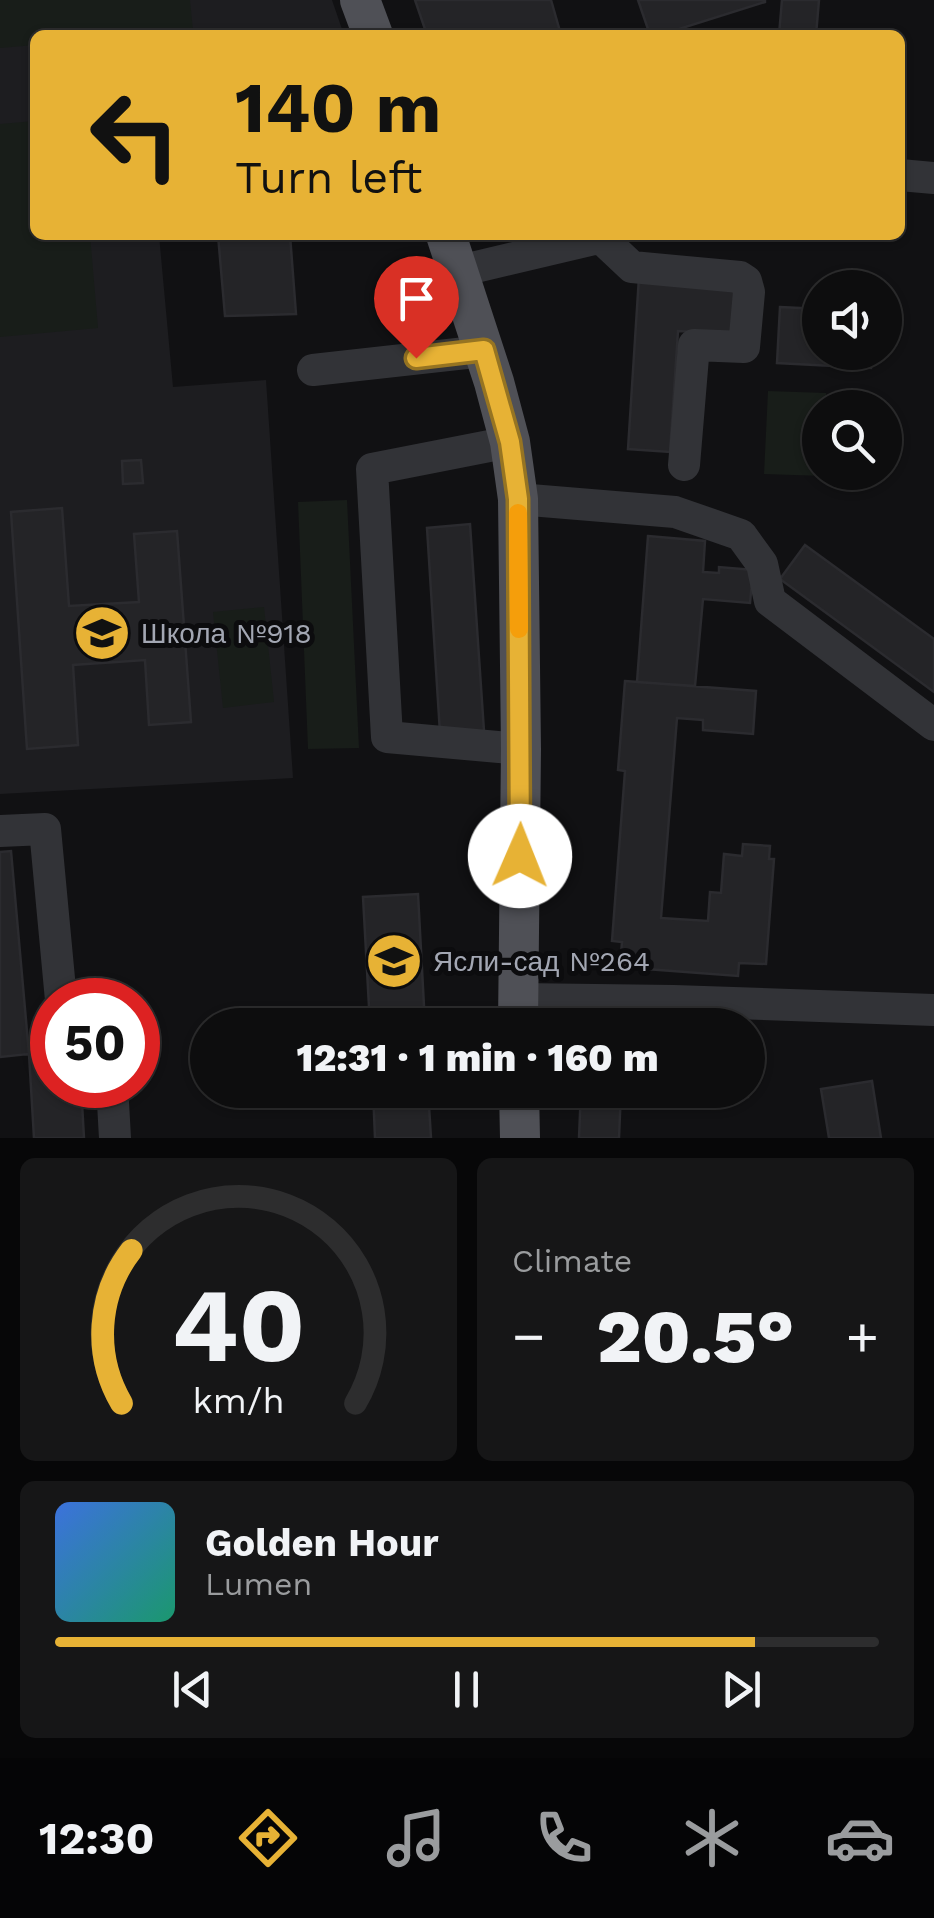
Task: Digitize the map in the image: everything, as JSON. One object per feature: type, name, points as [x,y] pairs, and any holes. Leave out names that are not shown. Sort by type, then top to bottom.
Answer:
[{"type":"main road","points":[[360,0],[371,30]]},
{"type":"main road","points":[[453,253],[510,442],[518,499],[518,1008]]},
{"type":"main road","points":[[519,1108],[520,1138]]},
{"type":"street","points":[[905,176],[934,178]]},
{"type":"street","points":[[453,253],[570,240]]},
{"type":"street","points":[[609,240],[632,267],[740,277],[746,281],[749,292],[744,347],[694,346],[684,465]]},
{"type":"street","points":[[312,370],[484,350]]},
{"type":"street","points":[[510,442],[372,469],[387,737],[520,749]]},
{"type":"street","points":[[518,499],[675,512],[740,535],[762,564],[770,601],[934,725]]},
{"type":"street","points":[[0,831],[45,829],[59,978]]},
{"type":"street","points":[[582,1008],[693,1001],[934,1010]]},
{"type":"street","points":[[113,1108],[115,1138]]},
{"type":"shaded area","points":[[0,0],[332,0],[342,30],[30,30],[30,240],[159,240],[173,387],[266,380],[293,778],[0,794]]},
{"type":"shaded area","points":[[0,0],[190,0],[193,30],[30,30],[30,45],[0,48]]},
{"type":"shaded area","points":[[30,121],[30,240],[90,240],[98,328],[0,337],[0,124]]},
{"type":"shaded area","points":[[768,391],[802,392],[802,475],[764,474]]},
{"type":"shaded area","points":[[347,500],[359,748],[308,749],[298,502]]},
{"type":"shaded area","points":[[264,607],[274,702],[223,708],[213,612]]},
{"type":"building","points":[[415,0],[551,0],[560,30],[425,30]]},
{"type":"building","points":[[638,0],[765,0],[676,30],[648,30]]},
{"type":"building","points":[[782,0],[819,0],[816,30],[779,30]]},
{"type":"building","points":[[218,240],[290,240],[296,314],[225,316]]},
{"type":"building","points":[[639,277],[743,283],[739,334],[678,331],[670,452],[628,449]]},
{"type":"building","points":[[780,307],[802,308],[802,364],[777,363]]},
{"type":"building","points":[[141,460],[143,483],[123,484],[122,461]]},
{"type":"building","name":"Школа №918","points":[[62,508],[69,606],[139,602],[134,534],[177,531],[191,722],[149,725],[145,660],[73,665],[78,745],[27,749],[11,512]]},
{"type":"building","points":[[470,524],[484,731],[440,733],[427,528]]},
{"type":"building","points":[[648,536],[705,541],[703,572],[719,573],[719,567],[753,570],[750,603],[703,599],[695,686],[637,682]]},
{"type":"building","points":[[805,545],[934,639],[934,692],[780,579]]},
{"type":"building","points":[[625,681],[756,691],[753,734],[703,730],[703,720],[677,718],[661,918],[708,921],[710,892],[721,893],[724,854],[742,856],[743,844],[770,846],[769,859],[774,859],[766,964],[739,963],[738,976],[620,967],[622,942],[612,941],[625,771],[618,770]]},
{"type":"building","points":[[11,851],[29,1054],[0,1057],[0,852]]},
{"type":"building","name":"Ясли-сад №264","points":[[418,894],[424,1008],[369,1008],[363,897]]},
{"type":"building","points":[[872,1081],[881,1138],[829,1138],[821,1089]]},
{"type":"building","points":[[32,1108],[82,1108],[84,1138],[34,1138]]},
{"type":"building","points":[[374,1108],[429,1108],[431,1138],[375,1138]]},
{"type":"building","points":[[580,1108],[620,1108],[619,1138],[579,1138]]},
{"type":"slow traffic","points":[[518,513],[519,629]]},
{"type":"place","name":"Школа №918","points":[[102,633]]},
{"type":"place","name":"Ясли-сад №264","points":[[394,961]]},
{"type":"route","points":[[416,358],[484,350],[510,442],[518,499],[520,856]]}]
